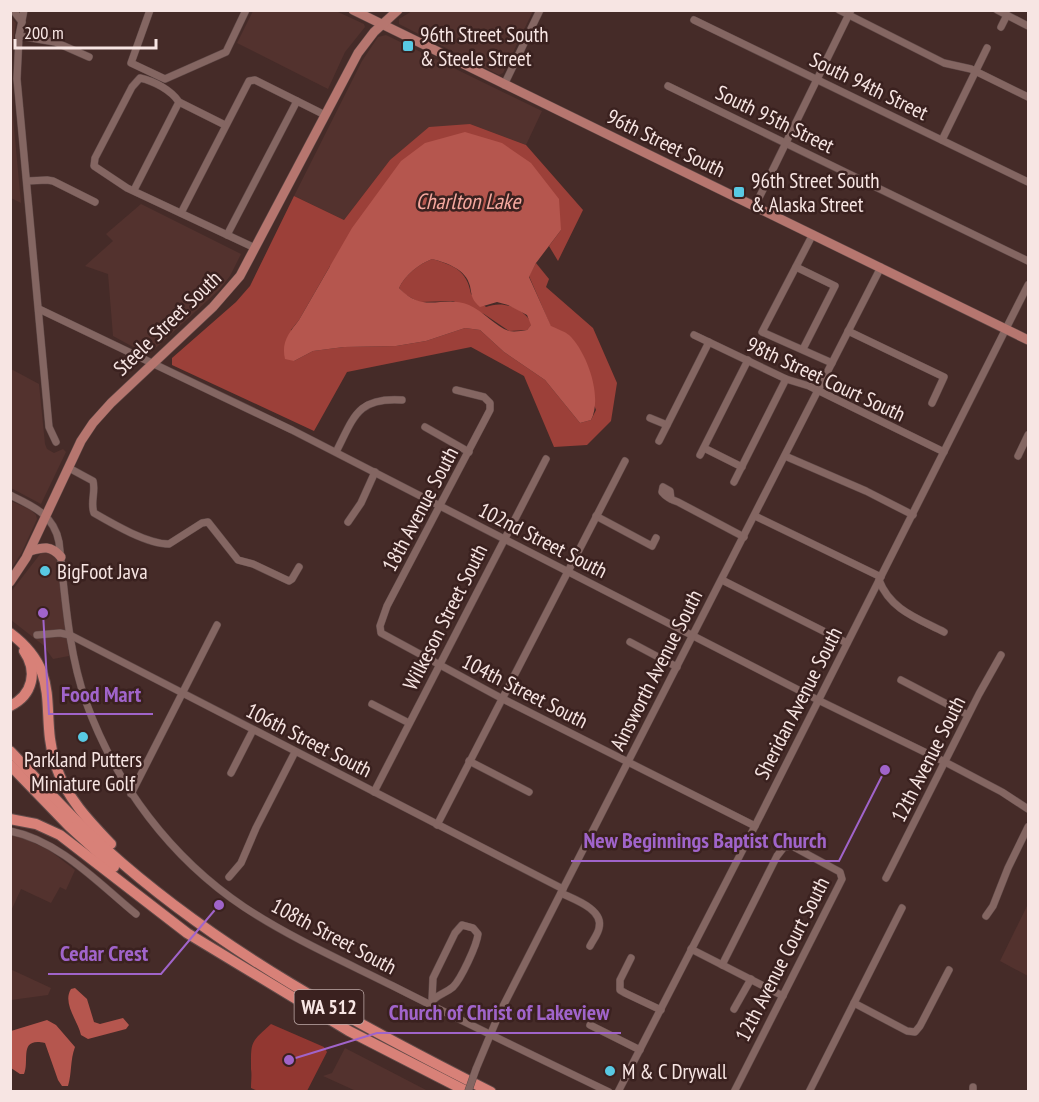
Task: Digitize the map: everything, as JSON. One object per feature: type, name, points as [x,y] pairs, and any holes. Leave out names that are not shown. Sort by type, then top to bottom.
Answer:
[{"type":"highway","points":[[10,633],[30,650],[41,667],[54,758],[68,793],[102,835],[146,882]]},
{"type":"highway","points":[[10,639],[26,654],[33,674],[25,695],[10,706]]},
{"type":"highway","name":"WA 512","points":[[10,751],[106,850],[215,935],[291,985],[374,1033],[491,1092]]},
{"type":"highway","name":"WA 512","points":[[10,765],[69,826],[114,867],[227,957],[349,1031],[468,1092]]},
{"type":"highway","points":[[10,819],[46,828],[72,842],[165,916],[227,957]]},
{"type":"main road","name":"96th Street South","points":[[353,10],[1029,340]]},
{"type":"main road","name":"Steele Street South","points":[[10,582],[30,551],[81,441],[98,417],[229,290],[240,276],[358,53],[381,24],[399,10]]},
{"type":"main road","points":[[30,551],[50,547],[61,556]]},
{"type":"street","points":[[13,10],[22,22]]},
{"type":"street","points":[[24,10],[19,36],[17,79],[49,427],[56,442]]},
{"type":"street","points":[[150,10],[131,63],[165,80],[226,52],[246,10]]},
{"type":"street","points":[[504,85],[540,10]]},
{"type":"street","points":[[839,10],[850,13],[944,63],[976,71],[1029,96]]},
{"type":"street","points":[[998,10],[1029,26]]},
{"type":"street","points":[[755,206],[850,13]]},
{"type":"street","points":[[1001,27],[1007,15]]},
{"type":"street","name":"South 94th Street","points":[[694,20],[1029,182]]},
{"type":"street","points":[[19,36],[55,42],[89,57]]},
{"type":"street","points":[[942,140],[987,48]]},
{"type":"street","points":[[225,125],[179,102],[166,90],[143,78],[138,79],[95,158],[94,166],[134,190],[255,248]]},
{"type":"street","points":[[181,213],[225,125],[248,83],[252,80],[325,115]]},
{"type":"street","name":"South 95th Street","points":[[668,86],[1029,261]]},
{"type":"street","points":[[227,235],[297,101]]},
{"type":"street","points":[[134,190],[179,102]]},
{"type":"street","points":[[27,181],[47,180],[95,202]]},
{"type":"street","points":[[813,234],[762,332],[832,363]]},
{"type":"street","points":[[796,267],[836,286],[803,349]]},
{"type":"street","name":"Ainsworth Avenue South","points":[[468,1092],[489,1035],[881,267]]},
{"type":"street","name":"Sheridan Avenue South","points":[[618,1092],[1029,285]]},
{"type":"street","name":"102nd Street South","points":[[39,309],[336,452],[818,700],[945,762],[1029,809]]},
{"type":"street","points":[[848,331],[944,377],[932,403]]},
{"type":"street","name":"98th Street Court South","points":[[694,335],[786,379],[805,384],[945,452]]},
{"type":"street","points":[[659,441],[709,342]]},
{"type":"street","points":[[742,467],[702,452],[748,360]]},
{"type":"street","points":[[734,482],[786,379]]},
{"type":"street","name":"18th Avenue South","points":[[380,629],[387,606],[441,506],[491,405],[483,397],[456,390]]},
{"type":"street","points":[[336,452],[354,418],[366,405],[384,399],[402,400]]},
{"type":"street","points":[[650,418],[666,425]]},
{"type":"street","points":[[425,427],[468,452]]},
{"type":"street","points":[[1018,456],[1029,435]]},
{"type":"street","points":[[785,456],[866,491],[913,515]]},
{"type":"street","name":"Wilkeson Street South","points":[[374,792],[546,459]]},
{"type":"street","points":[[437,825],[625,461]]},
{"type":"street","points":[[69,468],[92,480],[95,484],[92,506],[94,513],[136,534],[156,542],[169,544],[202,523],[208,522],[238,560],[253,564],[290,581],[298,567]]},
{"type":"street","points":[[348,522],[361,503],[375,472]]},
{"type":"street","points":[[10,495],[47,516]]},
{"type":"street","points":[[671,499],[744,537]]},
{"type":"street","name":"108th Street South","points":[[47,516],[58,534],[70,635],[86,702],[110,757],[132,794],[160,831],[210,881],[245,908],[431,1002],[489,1035],[609,1092]]},
{"type":"street","points":[[596,516],[652,546],[656,538]]},
{"type":"street","points":[[755,516],[880,578],[883,590],[903,611],[944,632]]},
{"type":"street","points":[[722,580],[848,643]]},
{"type":"street","points":[[132,794],[217,625]]},
{"type":"street","name":"104th Street South","points":[[380,629],[387,637],[438,665],[755,826]]},
{"type":"street","name":"106th Street South","points":[[37,635],[60,633],[70,635],[562,891],[581,902],[597,916],[600,925],[591,946]]},
{"type":"street","points":[[630,642],[677,667]]},
{"type":"street","name":"12th Avenue South","points":[[886,878],[968,715],[1001,655]]},
{"type":"street","points":[[900,680],[968,715]]},
{"type":"street","points":[[372,704],[409,723]]},
{"type":"street","points":[[231,773],[253,730]]},
{"type":"street","points":[[229,877],[241,863],[256,828],[296,752]]},
{"type":"street","points":[[469,761],[529,792]]},
{"type":"street","points":[[986,916],[993,906],[1008,868],[1029,827]]},
{"type":"street","points":[[10,831],[34,838],[58,850],[136,914]]},
{"type":"street","name":"12th Avenue Court South","points":[[722,965],[777,856],[786,846],[794,847],[842,874],[838,887],[734,1092]]},
{"type":"street","points":[[809,1092],[902,908]]},
{"type":"street","points":[[464,924],[474,928],[477,941],[458,980],[450,989],[438,994],[431,1002],[433,978],[455,932],[464,924]]},
{"type":"street","points":[[691,949],[783,996]]},
{"type":"street","points":[[631,958],[620,990],[660,1010]]},
{"type":"street","points":[[854,1003],[907,1031],[915,1032],[949,970]]},
{"type":"street","points":[[734,1009],[751,979]]},
{"type":"street","points":[[590,1025],[640,1050]]},
{"type":"shaded area","points":[[253,11],[336,11],[364,24],[365,27],[345,52],[328,89],[237,43]]},
{"type":"shaded area","points":[[412,11],[533,11],[503,73],[499,75],[399,24],[399,19]]},
{"type":"shaded area","points":[[10,17],[16,23],[11,57],[12,106],[21,203],[11,198]]},
{"type":"shaded area","points":[[386,35],[542,111],[526,145],[470,124],[390,160],[344,220],[294,196],[362,61],[378,37]]},
{"type":"shaded area","points":[[470,124],[526,145],[583,210],[558,261],[549,246],[561,230],[330,266],[291,330],[294,361],[313,351],[344,347],[396,346],[426,341],[465,328],[480,330],[504,352],[545,380],[580,423],[591,420],[596,410],[568,335],[551,327],[529,276],[536,263],[549,279],[546,287],[593,328],[617,383],[611,421],[587,445],[554,447],[524,376],[471,347],[347,372],[314,431],[172,365],[172,358],[236,302],[250,286],[294,196],[344,220],[390,160],[429,127]]},
{"type":"shaded area","points":[[141,204],[241,254],[230,276],[219,290],[148,355],[113,336],[108,274],[85,266],[113,241],[106,234]]},
{"type":"shaded area","points":[[432,259],[458,270],[466,279],[471,294],[486,307],[499,304],[512,307],[524,314],[532,324],[527,330],[509,331],[484,314],[453,301],[419,302],[406,295],[399,288],[405,279],[417,267]]},
{"type":"shaded area","points":[[11,369],[39,384],[45,444],[47,449],[54,453],[63,449],[66,452],[41,504],[11,488]]},
{"type":"shaded area","points":[[11,501],[31,510],[37,519],[22,552],[11,569]]},
{"type":"shaded area","points":[[50,551],[57,560],[69,656],[53,659],[43,645],[11,620],[10,593],[41,553]]},
{"type":"shaded area","points":[[11,834],[49,850],[75,870],[66,890],[60,887],[51,903],[21,889],[11,911]]},
{"type":"shaded area","points":[[1028,904],[1028,976],[1000,961]]},
{"type":"shaded area","points":[[10,969],[51,988],[48,995],[11,1000]]},
{"type":"shaded area","points":[[271,1024],[324,1047],[327,1052],[307,1091],[258,1091],[251,1088],[253,1043]]},
{"type":"shaded area","points":[[345,1048],[428,1091],[356,1091],[323,1076],[332,1073]]},
{"type":"water","name":"Charlton Lake","points":[[465,132],[502,143],[531,163],[559,199],[561,230],[536,263],[529,277],[551,326],[569,335],[587,363],[595,399],[591,420],[580,423],[545,380],[504,352],[480,330],[465,328],[426,341],[396,346],[344,347],[313,351],[294,361],[285,359],[284,348],[287,338],[352,228],[401,161],[425,143]],"holes":[[[432,259],[460,271],[468,280],[473,298],[480,307],[497,302],[508,305],[527,315],[531,325],[527,330],[509,331],[469,305],[459,302],[425,302],[408,296],[399,288],[409,274]]]},
{"type":"water","points":[[75,988],[87,999],[94,1022],[100,1024],[123,1018],[129,1025],[126,1029],[88,1039],[81,1035],[68,1000],[71,989]]},
{"type":"water","points":[[47,1020],[56,1025],[75,1047],[68,1086],[62,1086],[58,1080],[45,1043],[31,1043],[28,1047],[24,1074],[11,1068],[11,1031]]},
{"type":"place","name":"96th Street South & Steele Street","points":[[408,46]]},
{"type":"place","name":"96th Street South & Alaska Street","points":[[739,192]]},
{"type":"place","name":"BigFoot Java","points":[[45,571]]},
{"type":"place","name":"Food Mart","points":[[43,613]]},
{"type":"place","name":"Parkland Putters Miniature Golf","points":[[83,737]]},
{"type":"place","name":"New Beginnings Baptist Church","points":[[885,770]]},
{"type":"place","name":"Cedar Crest","points":[[219,905]]},
{"type":"place","name":"Church of Christ of Lakeview","points":[[289,1060]]},
{"type":"place","name":"M & C Drywall","points":[[610,1071]]}]
